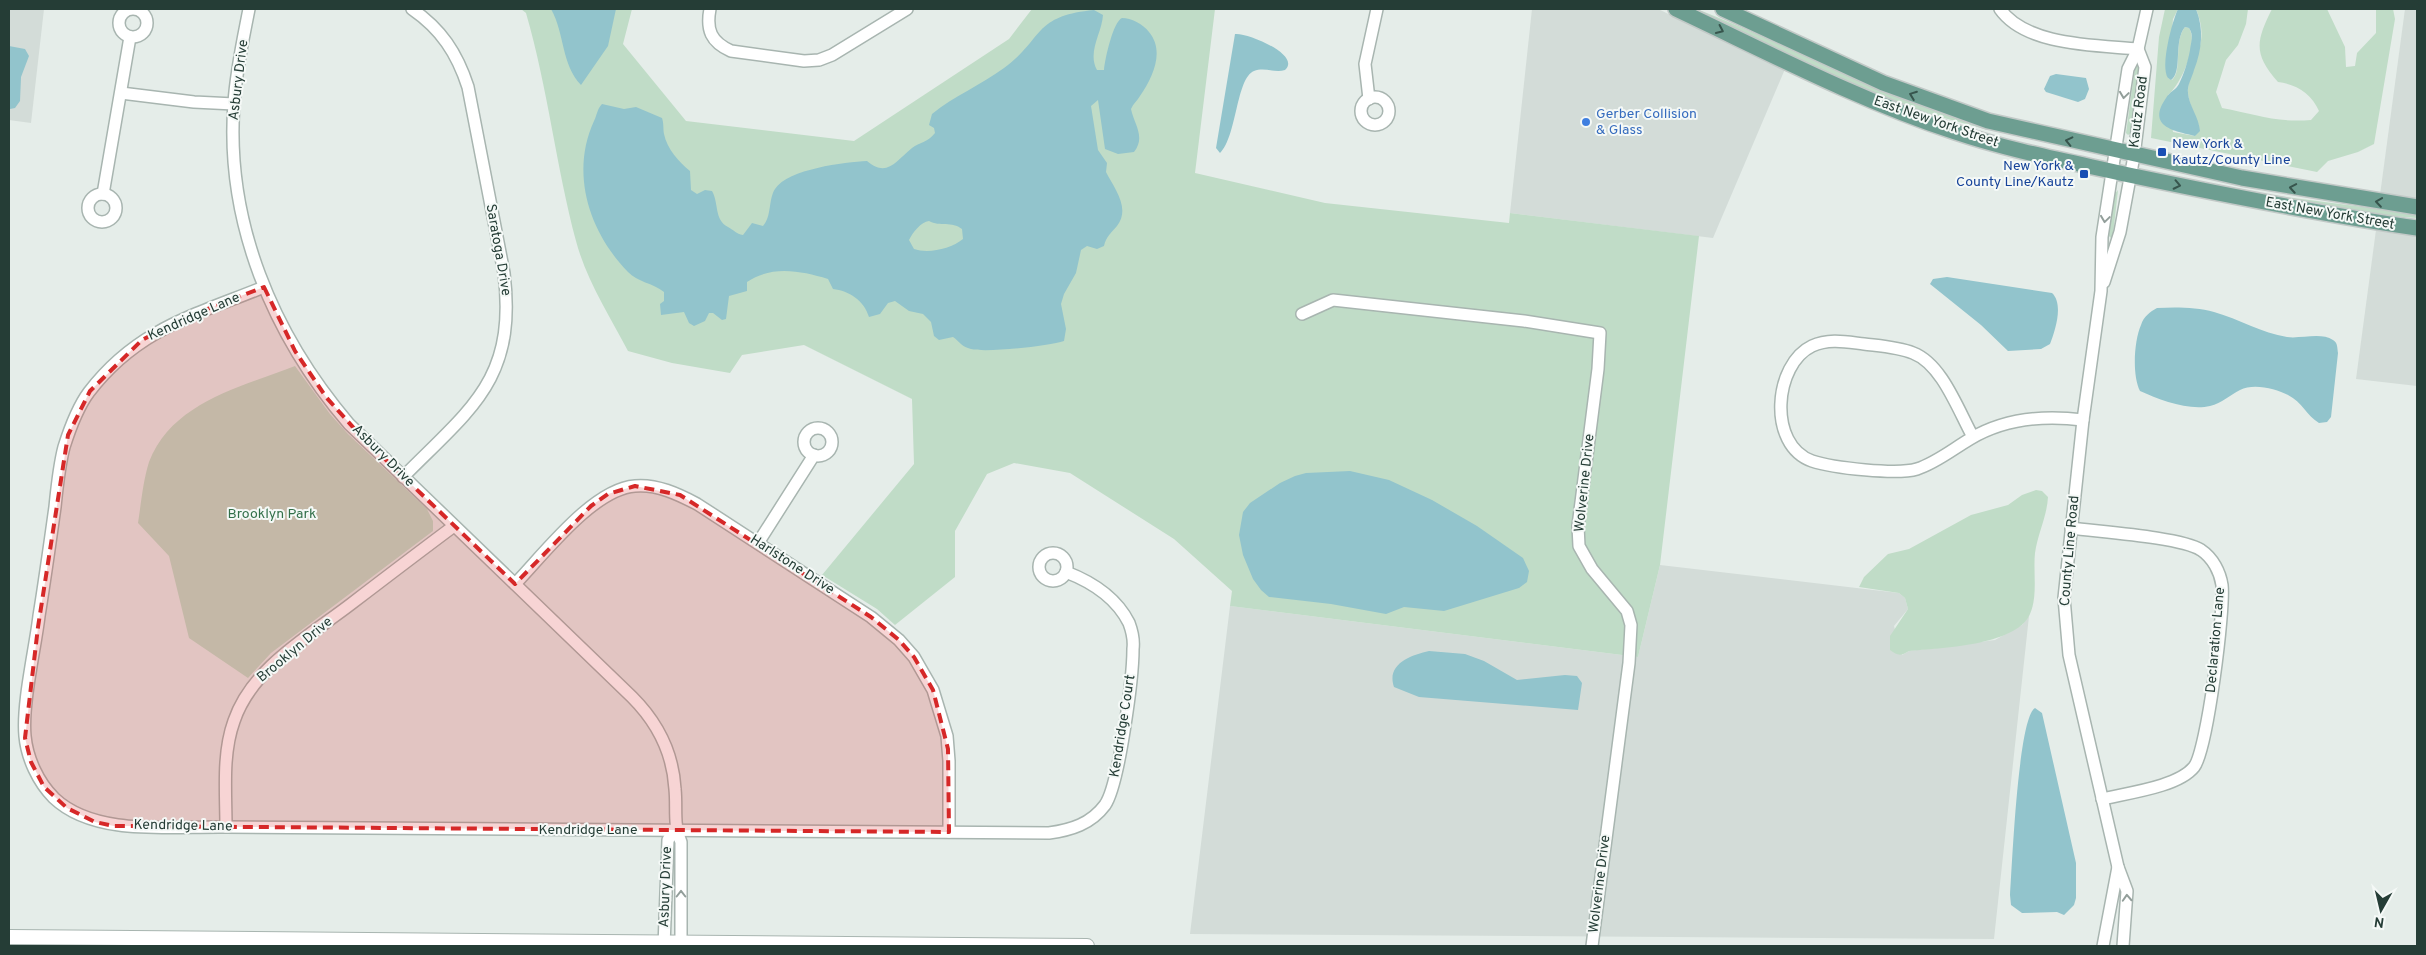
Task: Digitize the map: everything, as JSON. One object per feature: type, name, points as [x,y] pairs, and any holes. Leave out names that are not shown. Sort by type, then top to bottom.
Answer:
[{"type":"main road","name":"East New York Street","points":[[1676,9],[1861,96],[1910,116],[1993,143],[2130,175],[2278,206],[2417,228]]},
{"type":"main road","name":"East New York Street","points":[[1723,9],[1874,79],[1944,107],[2020,130],[2275,185],[2417,207]]},
{"type":"street","name":"Asbury Drive","points":[[249,9],[234,104],[234,154],[240,203],[248,243],[264,287],[296,351],[326,397],[360,435],[632,697],[652,719],[660,732],[672,766],[676,830],[681,842],[681,944]]},
{"type":"street","name":"Saratoga Drive","points":[[403,477],[466,413],[487,387],[501,357],[506,334],[507,303],[502,264],[468,86],[462,68],[446,38],[412,9]]},
{"type":"street","points":[[710,9],[708,29],[712,38],[720,46],[731,51],[804,61],[832,55],[908,9]]},
{"type":"street","points":[[1369,99],[1365,64],[1373,9]]},
{"type":"street","points":[[2000,9],[2016,25],[2031,34],[2048,39],[2138,49]]},
{"type":"street","name":"Kautz Road","points":[[2112,171],[2128,69],[2138,49],[2147,9]]},
{"type":"street","points":[[103,194],[130,37]]},
{"type":"street","name":"Kautz Road","points":[[2130,175],[2134,156],[2144,67],[2138,49]]},
{"type":"street","points":[[121,93],[234,104]]},
{"type":"street","name":"County Line Road","points":[[2112,171],[2102,236],[2101,291],[2083,420],[2064,598],[2069,655],[2118,867],[2127,891],[2123,946]]},
{"type":"street","name":"County Line Road","points":[[2101,291],[2120,232],[2130,175]]},
{"type":"street","name":"Kendridge Lane","points":[[264,287],[179,320],[142,340],[110,369],[90,391],[79,407],[68,435],[62,459],[26,716],[28,751],[37,773],[54,798],[80,816],[114,826],[949,832]]},
{"type":"street","name":"Wolverine Drive","points":[[1302,314],[1332,300],[1524,321],[1600,334],[1598,369],[1578,526],[1579,546],[1592,569],[1627,611],[1631,625],[1629,662],[1592,946]]},
{"type":"street","points":[[1973,437],[1939,374],[1924,358],[1912,352],[1828,341],[1805,349],[1795,358],[1788,371],[1784,387],[1782,425],[1793,447],[1812,461],[1886,471],[1915,469],[1926,466],[1973,437],[2020,420],[2046,417],[2083,420]]},
{"type":"street","points":[[758,543],[814,455]]},
{"type":"street","name":"Harlstone Drive","points":[[515,584],[591,506],[608,494],[635,486],[652,486],[680,495],[758,543],[883,625],[914,657],[933,690],[947,736],[949,832]]},
{"type":"street","name":"Brooklyn Drive","points":[[226,827],[227,747],[236,714],[253,685],[285,654],[454,526]]},
{"type":"street","name":"Declaration Lane","points":[[2071,528],[2190,545],[2209,557],[2216,566],[2222,586],[2216,653],[2204,744],[2194,767],[2186,775],[2173,782],[2102,799]]},
{"type":"street","name":"Kendridge Court","points":[[949,832],[1062,831],[1093,818],[1106,803],[1117,771],[1133,658],[1132,637],[1124,613],[1113,601],[1089,582],[1066,572]]},
{"type":"street","name":"Asbury Drive","points":[[664,944],[668,840],[676,830]]},
{"type":"street","name":"County Line Road","points":[[2103,946],[2118,867]]},
{"type":"street","points":[[9,936],[160,942],[1087,946]]},
{"type":"highlighted area","points":[[264,287],[295,351],[326,397],[360,435],[515,584],[591,506],[608,494],[635,486],[680,495],[871,617],[899,640],[914,657],[933,690],[948,749],[949,832],[114,826],[95,822],[67,808],[44,787],[31,762],[25,738],[38,627],[68,435],[90,391],[142,340],[179,320]]},
{"type":"shaded area","points":[[9,9],[44,9],[31,123],[9,120]]},
{"type":"shaded area","points":[[1532,9],[1658,9],[1785,69],[1713,238],[1510,213]]},
{"type":"shaded area","points":[[2405,9],[2417,9],[2417,201],[2380,195]]},
{"type":"shaded area","points":[[2376,230],[2417,235],[2417,386],[2356,379]]},
{"type":"shaded area","points":[[1660,565],[1899,593],[1905,598],[1908,609],[1894,626],[1902,655],[1909,651],[1995,640],[2022,625],[2029,616],[1994,939],[1190,934],[1230,606],[1638,657]]},
{"type":"green space","points":[[521,9],[632,9],[623,44],[686,121],[854,141],[1009,39],[1032,9],[1215,9],[1195,173],[1325,203],[1509,223],[1510,213],[1699,236],[1660,565],[1638,657],[1230,606],[1232,591],[1174,539],[1070,473],[1014,463],[987,474],[955,531],[955,577],[895,625],[877,609],[822,575],[914,464],[912,399],[804,345],[742,355],[730,373],[672,363],[628,351],[599,297],[580,255],[569,213],[534,42],[526,13]]},
{"type":"green space","points":[[1692,9],[1697,9],[1733,24],[1914,102],[1988,127],[1988,130],[1915,110],[1867,91]]},
{"type":"green space","points":[[2165,9],[2178,9],[2173,19],[2168,78],[2172,80],[2177,70],[2181,33],[2185,27],[2189,28],[2192,35],[2190,53],[2183,73],[2168,95],[2173,132],[2195,136],[2199,126],[2190,103],[2188,89],[2202,32],[2196,9],[2248,9],[2246,24],[2238,45],[2226,60],[2216,92],[2222,108],[2276,119],[2298,121],[2311,120],[2319,111],[2303,91],[2291,85],[2278,82],[2264,63],[2261,55],[2260,39],[2272,9],[2327,9],[2345,47],[2346,67],[2355,66],[2357,53],[2376,33],[2376,9],[2393,9],[2395,19],[2374,144],[2358,152],[2328,161],[2317,172],[2151,138],[2159,37]]},
{"type":"green space","points":[[2141,67],[2132,132],[2128,135],[2126,133],[2135,68]]},
{"type":"green space","points":[[2118,190],[2113,235],[2111,238],[2108,235],[2114,195]]},
{"type":"green space","points":[[2263,194],[2417,214],[2417,218],[2379,215],[2263,196]]},
{"type":"green space","name":"Brooklyn Park","points":[[295,366],[330,414],[348,434],[427,509],[433,521],[433,531],[271,653],[248,678],[189,638],[169,556],[138,523],[142,492],[149,462],[160,442],[174,425],[191,411],[210,399]]},
{"type":"green space","points":[[2036,490],[2042,491],[2048,497],[2035,553],[2034,600],[2030,614],[2022,625],[2009,633],[1976,643],[1909,651],[1900,655],[1890,650],[1890,636],[1908,609],[1905,598],[1899,593],[1859,587],[1864,577],[1888,554],[1909,549],[1971,515],[2008,505],[2022,495]]},
{"type":"water","points":[[551,9],[616,9],[608,46],[581,85],[566,58],[559,28]]},
{"type":"water","points":[[2178,9],[2196,9],[2200,24],[2200,47],[2188,90],[2200,131],[2195,136],[2166,126],[2161,121],[2159,115],[2166,98],[2178,86],[2181,80],[2192,39],[2189,28],[2185,27],[2179,40],[2177,70],[2171,80],[2168,78],[2165,64],[2170,33]]},
{"type":"water","points":[[1094,10],[1103,15],[1094,49],[1094,63],[1097,70],[1104,70],[1113,33],[1122,18],[1144,26],[1154,39],[1157,56],[1149,81],[1131,109],[1139,136],[1134,152],[1118,154],[1105,149],[1098,100],[1091,106],[1098,150],[1107,163],[1106,172],[1120,198],[1122,212],[1121,219],[1107,238],[1104,246],[1097,249],[1087,246],[1081,250],[1076,273],[1064,294],[1061,304],[1066,329],[1064,341],[1018,348],[971,349],[963,346],[953,337],[939,340],[934,336],[931,322],[923,314],[909,311],[895,301],[888,303],[880,314],[869,317],[860,301],[850,294],[833,289],[828,279],[787,271],[766,273],[747,282],[747,291],[729,296],[726,319],[722,320],[713,313],[709,313],[705,321],[694,326],[689,323],[684,312],[661,315],[660,304],[664,301],[664,292],[628,272],[614,256],[594,220],[587,201],[584,161],[587,141],[602,104],[624,109],[636,107],[662,118],[664,134],[668,145],[690,171],[691,190],[697,194],[705,190],[712,191],[721,220],[735,232],[743,235],[752,223],[763,226],[768,218],[771,198],[775,189],[792,176],[818,168],[857,162],[867,161],[880,168],[891,166],[912,148],[929,139],[935,133],[934,128],[929,125],[932,114],[1004,68],[1049,23],[1074,13]],"holes":[[[929,221],[962,229],[963,239],[958,243],[939,250],[926,251],[914,249],[909,240],[917,228]]]},
{"type":"water","points":[[1235,34],[1250,37],[1280,51],[1288,64],[1285,70],[1258,70],[1248,76],[1243,85],[1226,145],[1220,153],[1216,148]]},
{"type":"water","points":[[9,46],[25,49],[29,56],[21,77],[20,101],[15,108],[10,109]]},
{"type":"water","points":[[2056,74],[2086,78],[2089,89],[2085,99],[2078,102],[2046,92],[2044,89],[2050,76]]},
{"type":"water","points":[[1947,277],[2052,293],[2056,298],[2058,311],[2050,344],[2041,349],[2008,351],[1981,325],[1930,284],[1933,279]]},
{"type":"water","points":[[2157,308],[2207,310],[2278,335],[2287,337],[2323,336],[2335,341],[2338,353],[2331,417],[2327,422],[2319,423],[2293,398],[2271,389],[2258,387],[2246,388],[2218,403],[2202,407],[2175,404],[2140,391],[2137,384],[2135,367],[2137,340],[2144,319]]},
{"type":"water","points":[[1350,471],[1389,480],[1432,500],[1477,526],[1523,558],[1529,571],[1527,582],[1519,588],[1444,611],[1404,607],[1386,614],[1331,604],[1269,597],[1253,579],[1243,555],[1239,535],[1243,512],[1250,503],[1280,483],[1295,476],[1306,473]]},
{"type":"water","points":[[1429,651],[1465,654],[1484,661],[1517,680],[1565,675],[1577,676],[1582,683],[1578,710],[1419,697],[1394,687],[1392,679],[1397,667],[1408,658]]},
{"type":"water","points":[[2035,708],[2042,713],[2076,863],[2076,898],[2074,905],[2064,915],[2057,912],[2022,913],[2011,905],[2012,856],[2020,764],[2029,718]]},
{"type":"place","name":"Gerber Collision & Glass","points":[[1586,122]]},
{"type":"place","name":"New York & Kautz/County Line","points":[[2162,152]]},
{"type":"place","name":"New York & County Line/Kautz","points":[[2084,174]]}]
